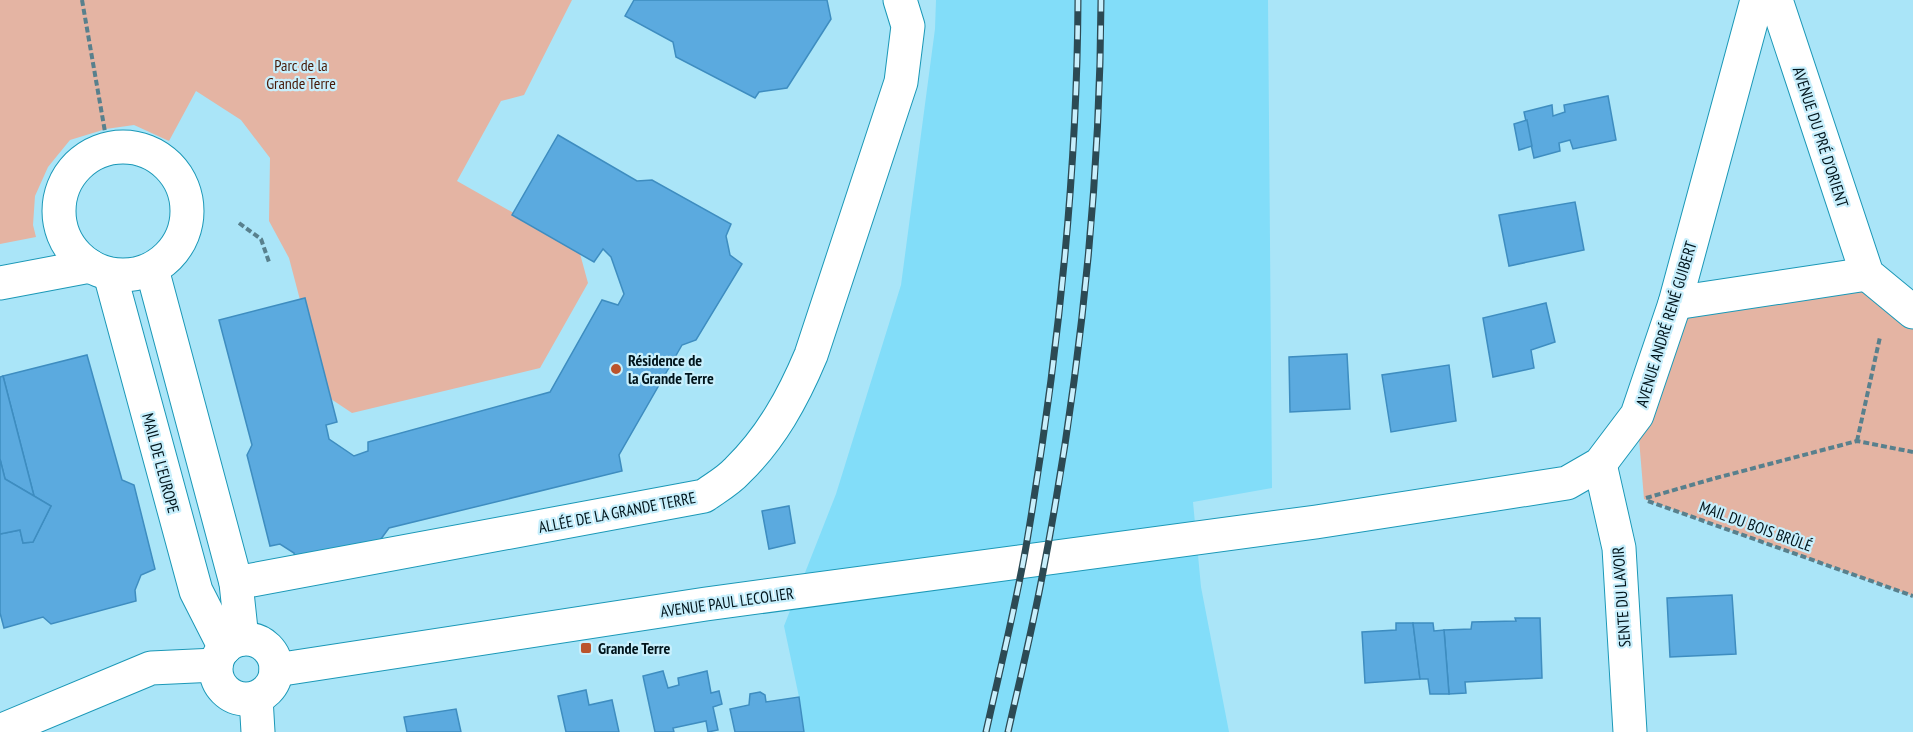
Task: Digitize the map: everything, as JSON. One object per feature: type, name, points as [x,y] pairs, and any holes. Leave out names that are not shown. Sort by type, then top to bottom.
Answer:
[{"type":"street","name":"ALLÉE DE LA GRANDE TERRE","points":[[236,583],[704,496],[737,472],[770,434],[794,395],[811,355],[901,82],[908,26],[900,0]]},
{"type":"street","name":"AVENUE ANDRÉ RENÉ GUIBERT","points":[[1178,541],[1567,483],[1600,464],[1638,415],[1675,303],[1757,0]]},
{"type":"street","name":"AVENUE DU PRÉ D'ORIENT","points":[[1776,0],[1890,293]]},
{"type":"street","name":"MAIL DE L'EUROPE","points":[[152,269],[169,257],[181,240],[187,220],[187,199],[180,180],[167,164],[149,152],[129,147],[108,149],[88,157],[72,172],[62,190],[59,212],[63,233],[73,252],[100,270],[195,591],[228,651]]},
{"type":"street","points":[[0,283],[100,270],[131,275],[152,269],[236,583],[228,651],[217,675],[220,685],[226,693],[236,698],[256,698],[270,687],[276,670],[275,660],[262,644],[228,651],[151,668],[0,731]]},
{"type":"street","points":[[1675,303],[1890,293]]},
{"type":"street","name":"SENTE DU LAVOIR","points":[[1600,464],[1619,548],[1630,732]]},
{"type":"street","name":"AVENUE PAUL LECOLIER","points":[[276,670],[706,604],[1178,541]]},
{"type":"street","points":[[256,698],[258,732]]},
{"type":"path","points":[[82,0],[108,149]]},
{"type":"path","points":[[239,223],[261,239],[269,262]]},
{"type":"path","points":[[1890,293],[1857,441],[1913,452]]},
{"type":"path","name":"MAIL DU BOIS BRÛLÉ","points":[[1857,441],[1644,499],[1913,596]]},
{"type":"shaded area","points":[[936,0],[1268,0],[1272,488],[1193,502],[1201,587],[1229,732],[804,732],[784,626],[836,494],[901,285],[935,29]]},
{"type":"green space","name":"Parc de la Grande Terre","points":[[0,0],[572,0],[524,95],[501,101],[457,181],[579,250],[588,283],[540,368],[352,413],[325,395],[289,258],[269,221],[270,158],[241,120],[196,91],[169,141],[134,125],[106,129],[70,140],[48,167],[35,196],[33,225],[36,237],[0,244]]},
{"type":"green space","points":[[1867,274],[1913,312],[1913,596],[1644,499],[1637,415],[1675,303]]},
{"type":"building","points":[[634,0],[827,0],[831,19],[787,88],[759,92],[755,98],[676,57],[673,42],[625,16]]},
{"type":"building","points":[[1608,96],[1616,140],[1573,149],[1570,140],[1559,143],[1560,151],[1534,158],[1524,112],[1552,105],[1553,116],[1565,112],[1564,105]]},
{"type":"building","points":[[1527,120],[1532,146],[1519,150],[1514,124]]},
{"type":"building","name":"Résidence de la Grande Terre","points":[[558,135],[637,181],[652,180],[731,224],[726,236],[730,255],[742,264],[696,340],[682,345],[619,455],[622,471],[389,528],[378,543],[296,563],[294,553],[280,544],[270,546],[247,455],[252,445],[219,320],[305,298],[337,422],[326,425],[329,439],[354,456],[368,451],[368,442],[550,392],[602,300],[618,305],[624,294],[611,257],[603,249],[594,262],[512,215]]},
{"type":"building","points":[[1575,202],[1584,250],[1509,266],[1499,215]]},
{"type":"building","points":[[1546,303],[1555,342],[1531,350],[1534,368],[1493,377],[1483,318]]},
{"type":"building","points":[[1347,354],[1350,409],[1290,412],[1289,357]]},
{"type":"building","points":[[87,355],[122,480],[134,485],[155,569],[141,575],[135,590],[136,601],[51,624],[43,617],[4,628],[0,613],[0,534],[20,530],[23,543],[33,542],[51,506],[34,496],[3,376]]},
{"type":"building","points":[[1449,365],[1456,421],[1391,432],[1382,375]]},
{"type":"building","points":[[3,376],[34,496],[5,479],[0,459],[0,377]]},
{"type":"building","points":[[0,459],[5,479],[51,506],[33,542],[23,543],[20,530],[0,534]]},
{"type":"building","points":[[789,506],[795,543],[769,549],[762,511]]},
{"type":"building","points":[[1732,595],[1736,654],[1670,657],[1667,598]]},
{"type":"building","points":[[1515,618],[1540,618],[1542,678],[1465,682],[1466,693],[1449,694],[1444,630],[1471,629],[1472,622],[1516,621]]},
{"type":"building","points":[[1396,623],[1413,623],[1420,679],[1365,683],[1362,632],[1396,630]]},
{"type":"building","points":[[1413,623],[1433,623],[1434,631],[1444,630],[1449,694],[1430,694],[1428,679],[1420,679]]},
{"type":"building","points":[[663,671],[668,688],[679,685],[678,678],[707,671],[711,693],[719,691],[722,704],[713,707],[718,730],[708,732],[706,721],[673,728],[674,732],[655,732],[643,676]]},
{"type":"building","points":[[586,690],[589,705],[612,700],[619,732],[566,732],[558,696]]},
{"type":"building","points":[[760,692],[765,695],[766,702],[799,697],[804,732],[735,732],[730,709],[749,705],[750,694]]},
{"type":"building","points":[[456,709],[461,732],[407,732],[404,717]]},
{"type":"railway","points":[[986,732],[1027,541],[1056,339],[1074,136],[1078,0]]},
{"type":"railway","points":[[1008,732],[1043,572],[1077,359],[1097,144],[1101,0]]},
{"type":"place","name":"Résidence de la Grande Terre","points":[[616,369]]},
{"type":"place","name":"Grande Terre","points":[[586,648]]}]
